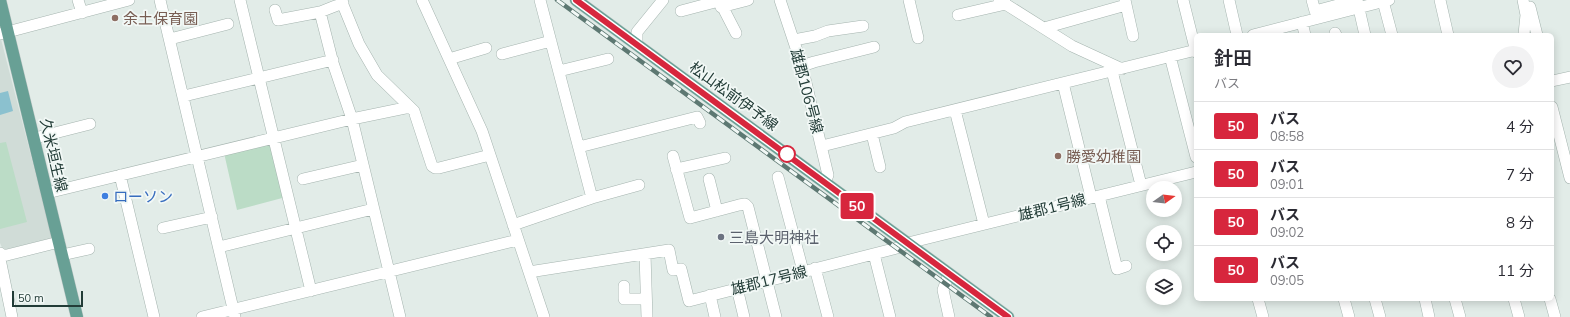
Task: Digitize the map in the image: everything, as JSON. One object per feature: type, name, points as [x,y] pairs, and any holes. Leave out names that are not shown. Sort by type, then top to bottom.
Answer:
[{"type":"main road","name":"久米垣生線","points":[[0,0],[4,33],[35,138],[77,317]]},
{"type":"main road","name":"松山松前伊予線","points":[[576,0],[1008,317]]},
{"type":"street","points":[[78,0],[82,13]]},
{"type":"street","points":[[4,33],[129,0]]},
{"type":"street","points":[[160,0],[198,155],[234,313]]},
{"type":"street","points":[[240,0],[311,291]]},
{"type":"street","points":[[422,0],[482,131],[544,317]]},
{"type":"street","points":[[540,0],[592,198]]},
{"type":"street","points":[[637,44],[637,32],[664,0]]},
{"type":"street","points":[[681,11],[720,3],[748,0]]},
{"type":"street","name":"雄郡106号線","points":[[780,0],[802,66],[822,146],[828,175],[825,182]]},
{"type":"street","points":[[909,0],[918,38]]},
{"type":"street","points":[[1183,0],[1194,43]]},
{"type":"street","points":[[1229,0],[1237,33]]},
{"type":"street","points":[[1312,0],[1315,11],[1357,3],[1386,1],[1392,33]]},
{"type":"street","points":[[1440,0],[1448,33]]},
{"type":"street","points":[[275,10],[278,20],[320,12],[342,1],[359,44],[374,72],[381,81],[414,111],[418,118],[430,162],[435,168],[490,155]]},
{"type":"street","points":[[958,15],[1002,2],[1072,46],[1117,70]]},
{"type":"street","points":[[1044,28],[1125,2],[1133,36]]},
{"type":"street","points":[[720,3],[736,32]]},
{"type":"street","points":[[1261,33],[1302,22],[1357,3]]},
{"type":"street","points":[[1357,3],[1364,33]]},
{"type":"street","points":[[1524,33],[1526,15],[1532,9]]},
{"type":"street","points":[[1532,9],[1537,33]]},
{"type":"street","points":[[320,12],[333,60],[352,119],[400,317]]},
{"type":"street","points":[[1302,22],[1305,33]]},
{"type":"street","points":[[170,39],[228,24]]},
{"type":"street","points":[[794,40],[815,36],[828,30],[863,26]]},
{"type":"street","points":[[502,54],[551,41]]},
{"type":"street","points":[[802,66],[838,60],[874,47]]},
{"type":"street","points":[[449,59],[486,48]]},
{"type":"street","points":[[822,146],[894,128],[904,122],[1194,51]]},
{"type":"street","points":[[1170,56],[1194,149]]},
{"type":"street","points":[[559,72],[608,59]]},
{"type":"street","points":[[184,96],[333,60]]},
{"type":"street","points":[[1117,70],[1141,185]]},
{"type":"street","points":[[1554,81],[1570,77]]},
{"type":"street","points":[[1063,83],[1095,196],[1103,234],[1116,269],[1126,266]]},
{"type":"street","points":[[47,193],[198,155],[410,107]]},
{"type":"street","points":[[955,110],[984,224]]},
{"type":"street","points":[[1554,115],[1570,178]]},
{"type":"street","points":[[579,147],[697,117],[700,124]]},
{"type":"street","points":[[35,138],[90,124]]},
{"type":"street","points":[[872,134],[880,166]]},
{"type":"street","points":[[673,156],[690,218],[739,205],[745,204],[748,206],[776,317]]},
{"type":"street","points":[[676,168],[718,156]]},
{"type":"street","points":[[303,179],[363,165]]},
{"type":"street","name":"雄郡1号線","points":[[908,243],[1194,172]]},
{"type":"street","points":[[120,174],[154,317]]},
{"type":"street","points":[[778,177],[803,271]]},
{"type":"street","points":[[709,178],[717,211]]},
{"type":"street","points":[[513,225],[592,198],[639,185]]},
{"type":"street","points":[[219,247],[374,208]]},
{"type":"street","points":[[163,228],[212,217]]},
{"type":"street","points":[[202,317],[234,313],[311,291],[518,240]]},
{"type":"street","points":[[12,317],[0,257],[59,242]]},
{"type":"street","name":"雄郡17号線","points":[[645,254],[669,250],[673,270],[681,269],[689,301],[897,248],[908,243]]},
{"type":"street","points":[[62,255],[89,249]]},
{"type":"street","points":[[529,272],[645,254],[647,317]]},
{"type":"street","points":[[874,254],[890,317]]},
{"type":"street","points":[[815,268],[828,317]]},
{"type":"street","points":[[949,274],[942,290],[949,317]]},
{"type":"street","points":[[624,286],[624,299],[646,299]]},
{"type":"street","points":[[737,288],[744,317]]},
{"type":"street","points":[[710,295],[715,317]]},
{"type":"street","points":[[1259,301],[1263,317]]},
{"type":"street","points":[[1345,301],[1349,317]]},
{"type":"street","points":[[1376,301],[1380,317]]},
{"type":"street","points":[[1425,301],[1429,317]]},
{"type":"street","points":[[1456,301],[1460,317]]},
{"type":"street","points":[[1515,301],[1519,317]]},
{"type":"street","points":[[1551,301],[1555,317]]},
{"type":"shaded area","points":[[0,39],[52,238],[3,250],[0,243]]},
{"type":"green space","points":[[272,141],[286,197],[237,210],[224,153]]},
{"type":"green space","points":[[6,142],[27,222],[0,229],[0,143]]},
{"type":"water","points":[[8,91],[13,111],[0,115],[0,93]]},
{"type":"railway","points":[[557,0],[991,317]]},
{"type":"bus line","name":"50","points":[[576,0],[1008,317]]},
{"type":"place","name":"余土保育園","points":[[115,18]]},
{"type":"place","name":"勝愛幼稚園","points":[[1058,156]]},
{"type":"place","name":"ローソン","points":[[105,196]]},
{"type":"place","name":"三島大明神社","points":[[721,237]]}]
